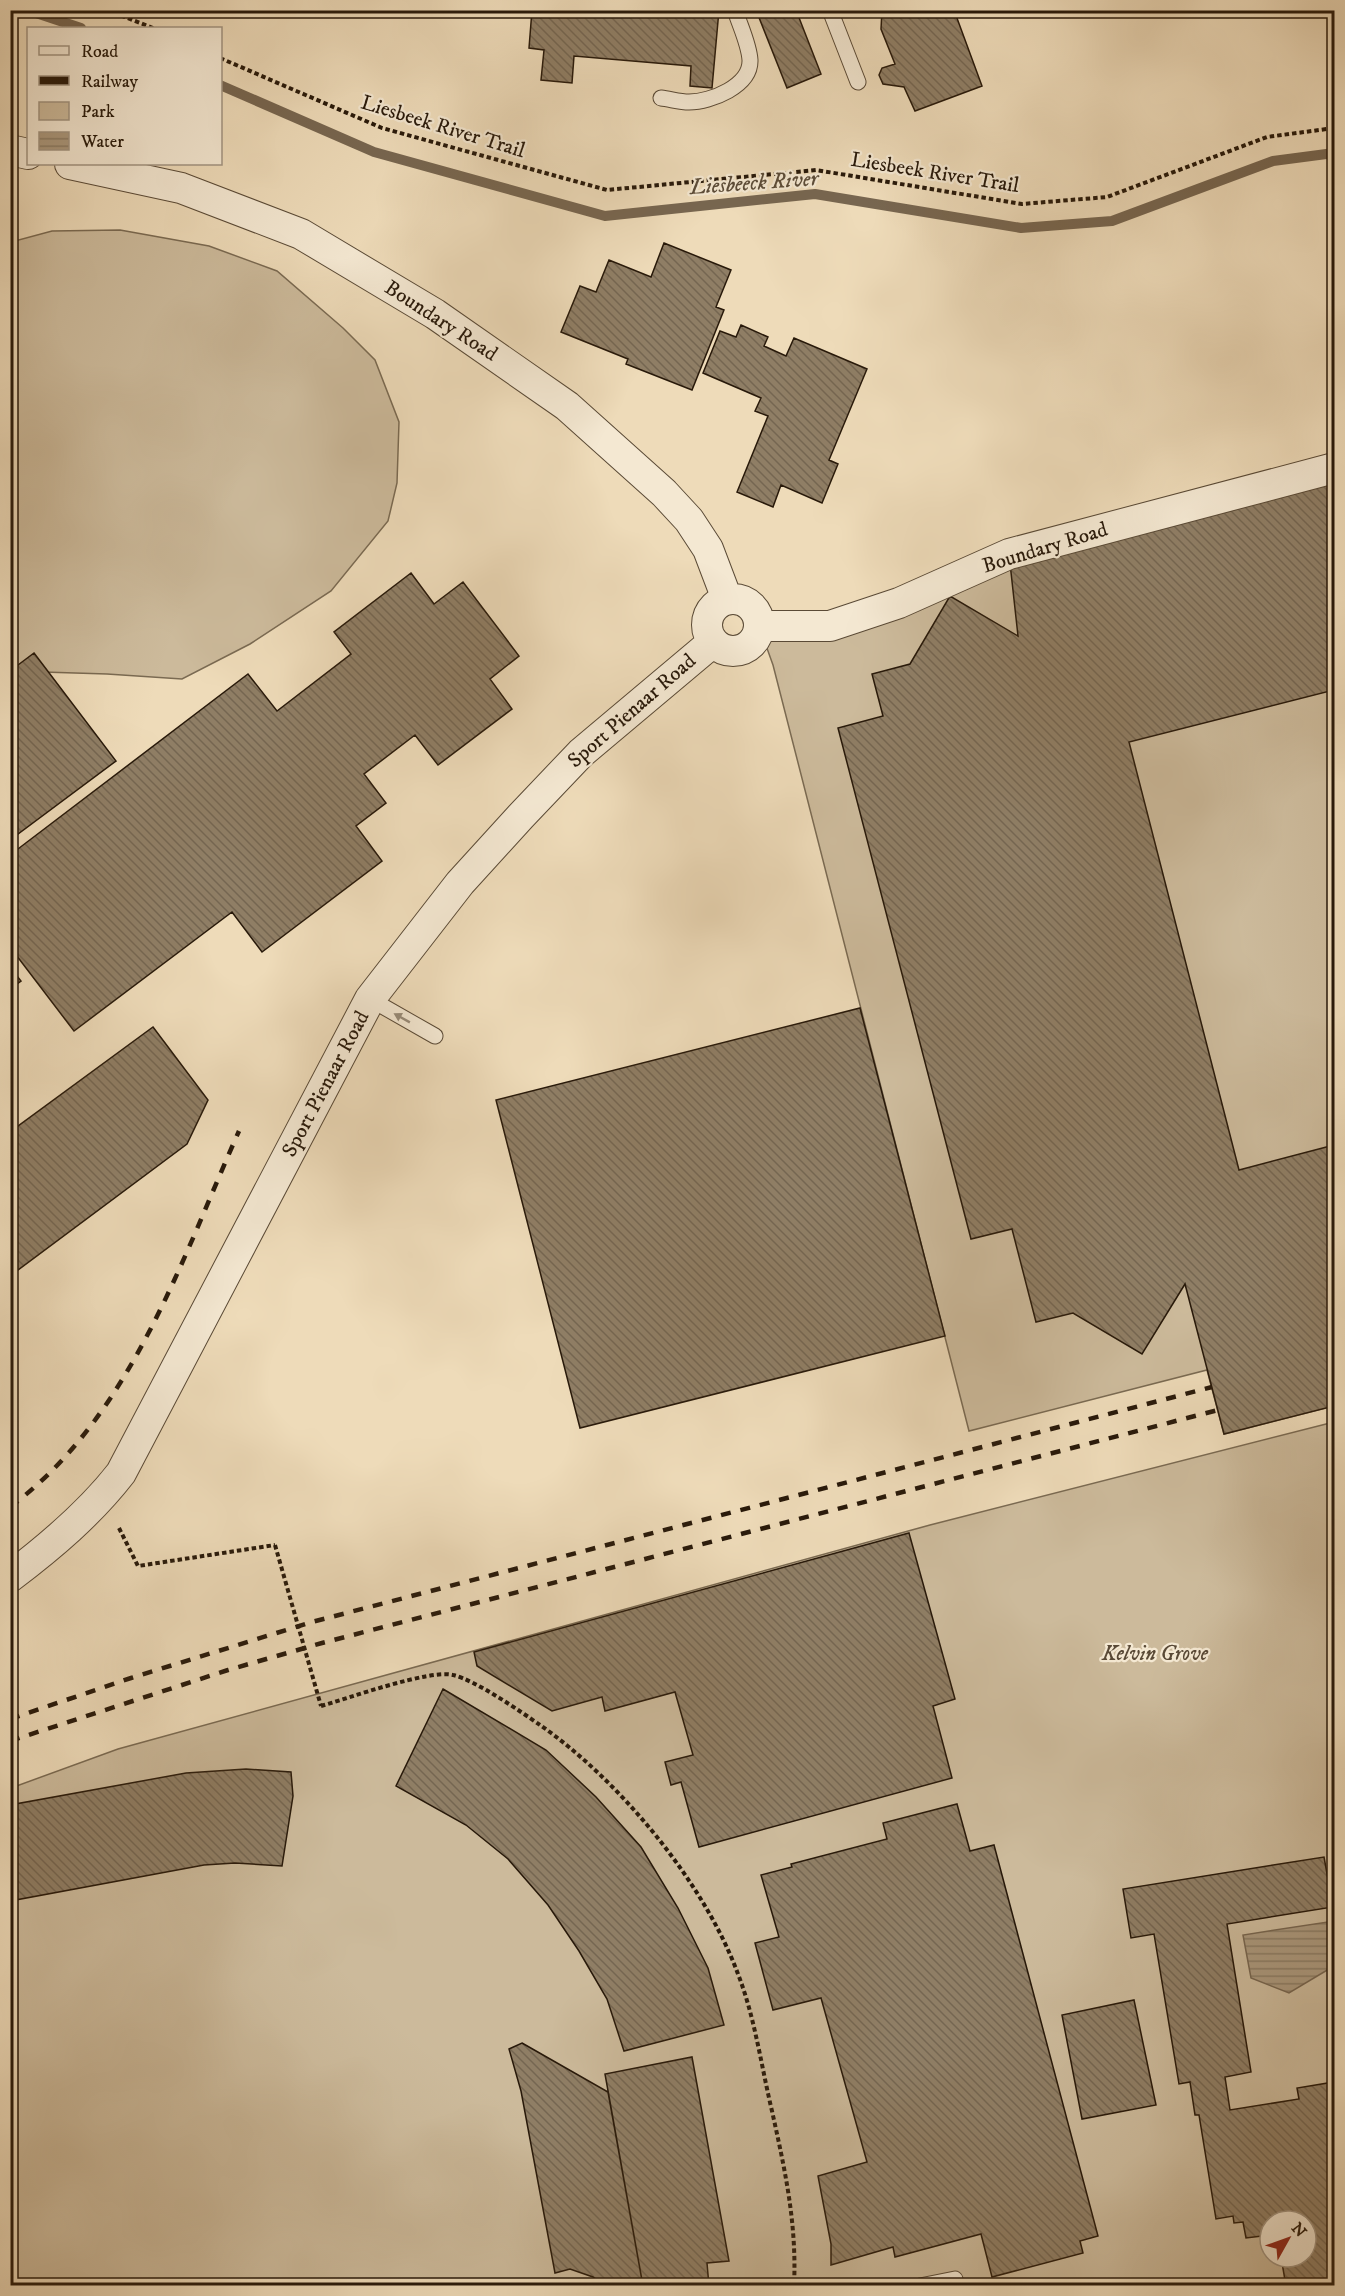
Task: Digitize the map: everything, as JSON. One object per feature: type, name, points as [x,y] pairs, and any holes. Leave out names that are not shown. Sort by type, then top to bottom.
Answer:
[{"type":"street","points":[[10,150],[27,154]]},
{"type":"street","name":"Boundary Road","points":[[75,165],[181,188],[301,234],[435,314],[567,406],[664,493],[689,520],[708,549],[727,599]]},
{"type":"street","name":"Boundary Road","points":[[759,626],[830,626],[899,603],[1009,554],[1335,468]]},
{"type":"street","points":[[727,599],[741,600],[750,604],[758,617],[759,626],[754,640],[743,649],[724,650],[712,642],[706,629],[707,619],[714,606],[727,599]]},
{"type":"street","name":"Sport Pienaar Road","points":[[10,1577],[83,1517],[121,1473],[370,999],[460,883],[581,753],[712,642]]},
{"type":"lane","points":[[661,98],[690,102],[714,97],[737,84],[744,77],[750,68],[750,57],[735,10]]},
{"type":"lane","points":[[830,10],[858,82]]},
{"type":"lane","points":[[370,999],[435,1036]]},
{"type":"lane","points":[[920,2286],[955,2279]]},
{"type":"path","points":[[107,10],[150,27]]},
{"type":"path","name":"Liesbeek River Trail","points":[[222,59],[382,128],[607,190],[816,170],[1022,204],[1107,197],[1267,136],[1335,128]]},
{"type":"path","points":[[103,1496],[138,1566],[275,1545],[321,1706],[427,1676],[453,1674],[521,1712],[563,1742],[603,1777],[638,1816],[671,1857],[702,1902],[720,1934],[738,1975],[757,2039],[784,2161],[793,2217],[794,2286]]},
{"type":"green space","points":[[120,230],[209,246],[277,271],[343,328],[375,360],[399,422],[397,483],[388,521],[331,591],[250,644],[182,679],[11,671],[11,242],[52,231]]},
{"type":"green space","points":[[1334,468],[1334,1406],[1224,1434],[1207,1370],[969,1431],[773,665],[759,626],[830,626]]},
{"type":"green space","name":"Kelvin Grove","points":[[1334,1422],[1334,2285],[11,2286],[11,1788],[118,1749],[930,1525]]},
{"type":"water","points":[[1334,1921],[1334,1966],[1289,1993],[1251,1978],[1243,1935]]},
{"type":"building","points":[[532,10],[719,10],[712,88],[690,86],[691,66],[574,56],[572,83],[541,80],[544,50],[529,48]]},
{"type":"building","points":[[756,10],[796,10],[821,74],[787,88]]},
{"type":"building","points":[[882,10],[954,10],[982,86],[915,111],[904,87],[883,84],[879,75],[882,68],[895,64],[881,29]]},
{"type":"building","points":[[664,243],[731,270],[716,307],[724,310],[692,390],[626,364],[628,359],[561,332],[580,286],[596,292],[609,260],[651,277]]},
{"type":"building","points":[[741,325],[768,337],[764,346],[786,356],[794,338],[867,369],[829,460],[838,464],[822,503],[781,485],[773,507],[737,492],[768,416],[755,411],[761,398],[703,373],[720,331],[736,337]]},
{"type":"building","points":[[1334,468],[1334,690],[1129,742],[1239,1170],[1334,1145],[1334,1406],[1224,1434],[1185,1284],[1142,1354],[1073,1313],[1036,1322],[1012,1229],[971,1239],[838,728],[883,716],[872,674],[910,664],[950,596],[1018,636],[1009,554]]},
{"type":"building","points":[[411,573],[434,604],[463,582],[519,656],[490,679],[512,709],[438,765],[415,735],[364,774],[386,803],[356,826],[382,861],[262,952],[232,912],[74,1031],[10,947],[10,855],[248,674],[277,711],[351,654],[334,632]]},
{"type":"building","points":[[34,653],[116,761],[10,840],[10,671]]},
{"type":"building","points":[[10,967],[21,981],[10,989]]},
{"type":"building","points":[[860,1008],[945,1336],[580,1428],[496,1100]]},
{"type":"building","points":[[153,1027],[208,1100],[187,1144],[10,1276],[10,1132]]},
{"type":"building","points":[[909,1533],[955,1699],[933,1706],[952,1778],[699,1847],[681,1782],[671,1785],[665,1762],[693,1755],[675,1692],[605,1711],[602,1697],[552,1711],[477,1666],[474,1652]]},
{"type":"building","points":[[443,1689],[546,1750],[596,1797],[641,1847],[678,1908],[708,1968],[724,2025],[624,2051],[607,1999],[579,1951],[548,1905],[508,1859],[466,1825],[396,1786]]},
{"type":"building","points":[[246,1769],[291,1772],[293,1796],[282,1866],[235,1863],[204,1865],[10,1901],[10,1805],[186,1773]]},
{"type":"building","points":[[957,1804],[970,1851],[994,1845],[1098,2236],[1080,2241],[1083,2253],[992,2277],[981,2234],[895,2257],[893,2247],[831,2265],[831,2244],[818,2176],[867,2162],[821,1998],[773,2010],[755,1943],[779,1937],[761,1875],[792,1867],[791,1864],[887,1839],[883,1823]]},
{"type":"building","points":[[1324,1857],[1333,1907],[1227,1924],[1251,2072],[1225,2077],[1230,2110],[1299,2099],[1297,2088],[1334,2082],[1334,2286],[1286,2286],[1283,2269],[1318,2269],[1318,2209],[1258,2209],[1258,2236],[1246,2238],[1243,2222],[1234,2223],[1233,2216],[1216,2219],[1199,2115],[1195,2115],[1190,2082],[1179,2084],[1154,1934],[1131,1938],[1123,1889]]},
{"type":"building","points":[[1134,2000],[1156,2105],[1082,2119],[1062,2015]]},
{"type":"building","points":[[522,2043],[608,2092],[643,2286],[604,2286],[593,2277],[570,2269],[555,2273],[521,2091],[509,2049]]},
{"type":"building","points":[[692,2057],[729,2261],[707,2263],[709,2286],[643,2286],[605,2074]]},
{"type":"waterway","name":"Liesbeeck River","points":[[27,10],[78,27]]},
{"type":"waterway","name":"Liesbeeck River","points":[[222,86],[374,152],[605,216],[815,194],[1021,228],[1112,221],[1273,161],[1334,153]]},
{"type":"railway","points":[[10,1507],[52,1471],[88,1429],[120,1384],[172,1285],[239,1131]]},
{"type":"railway","points":[[10,1719],[131,1678],[312,1622],[1212,1387]]},
{"type":"railway","points":[[10,1741],[228,1670],[322,1643],[1218,1410]]}]
